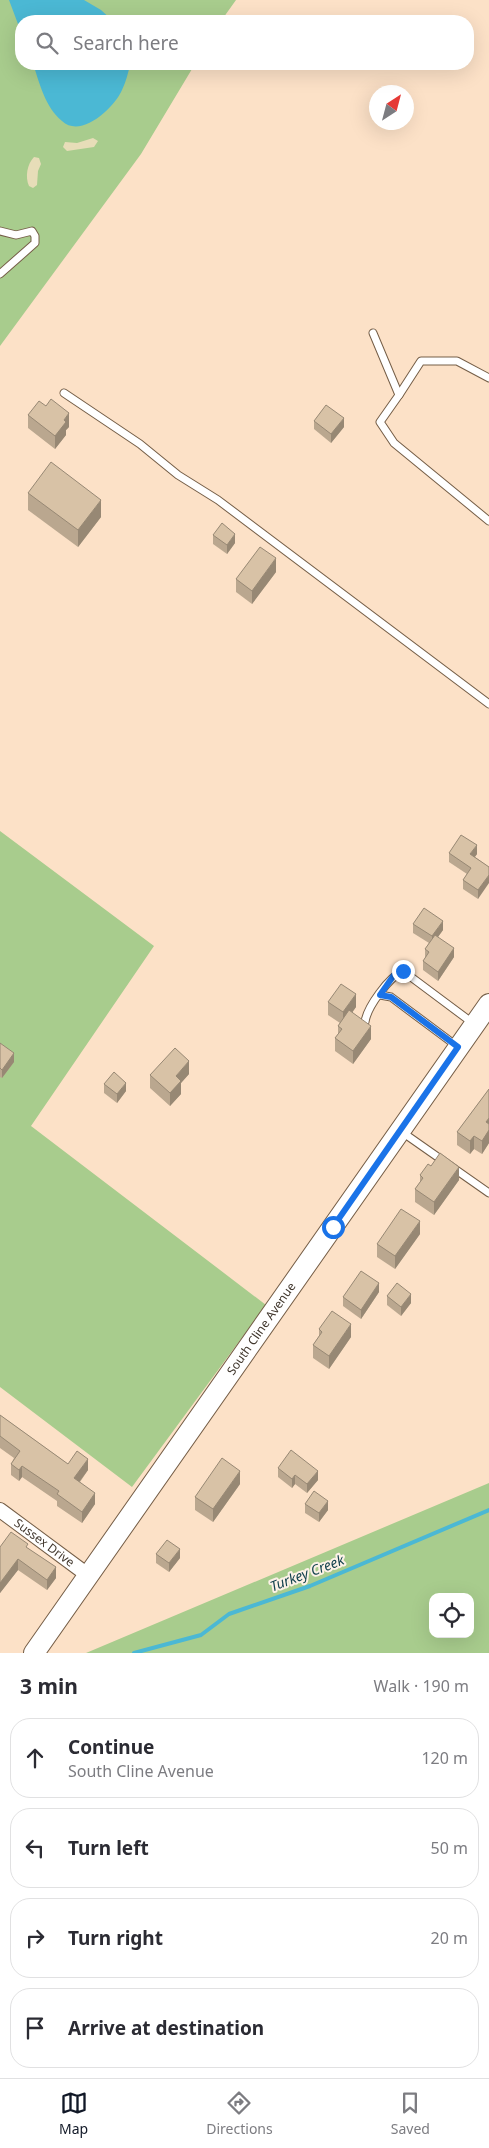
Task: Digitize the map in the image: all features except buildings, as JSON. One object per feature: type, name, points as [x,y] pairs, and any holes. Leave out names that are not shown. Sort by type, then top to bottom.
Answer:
[{"type":"street","name":"South Cline Avenue","points":[[34,1653],[489,1004]]},
{"type":"street","name":"Sussex Drive","points":[[0,1511],[89,1576]]},
{"type":"lane","points":[[0,231],[16,235],[32,231],[35,236],[35,243],[0,274]]},
{"type":"lane","points":[[373,333],[399,395]]},
{"type":"lane","points":[[489,378],[457,361],[422,361],[380,422],[394,444],[489,521]]},
{"type":"lane","points":[[64,392],[140,444],[178,475],[218,500],[450,677],[489,704]]},
{"type":"lane","points":[[365,1022],[366,1012],[394,975],[403,971],[475,1024]]},
{"type":"lane","points":[[380,995],[391,997],[458,1047]]},
{"type":"lane","points":[[400,1130],[489,1193]]},
{"type":"green space","points":[[0,0],[236,0],[225,15],[15,15],[15,70],[191,70],[141,154],[0,346]]},
{"type":"green space","points":[[0,831],[154,946],[31,1126],[266,1305],[132,1487],[0,1387]]},
{"type":"green space","points":[[489,1483],[489,1653],[86,1653]]},
{"type":"sand","points":[[93,138],[98,141],[94,147],[67,151],[63,147],[65,142],[77,143]]},
{"type":"sand","points":[[34,157],[39,158],[41,164],[38,171],[37,185],[33,188],[29,186],[27,175],[28,167]]},
{"type":"water","points":[[9,0],[84,0],[106,15],[15,15]]},
{"type":"water","points":[[35,70],[129,70],[123,87],[112,105],[87,124],[70,126],[62,121],[51,109]]},
{"type":"waterway","name":"Turkey Creek","points":[[134,1653],[201,1635],[229,1614],[310,1586],[489,1510]]},
{"type":"route","points":[[333,1227],[458,1047],[391,997],[380,995],[394,975],[403,971]]}]
